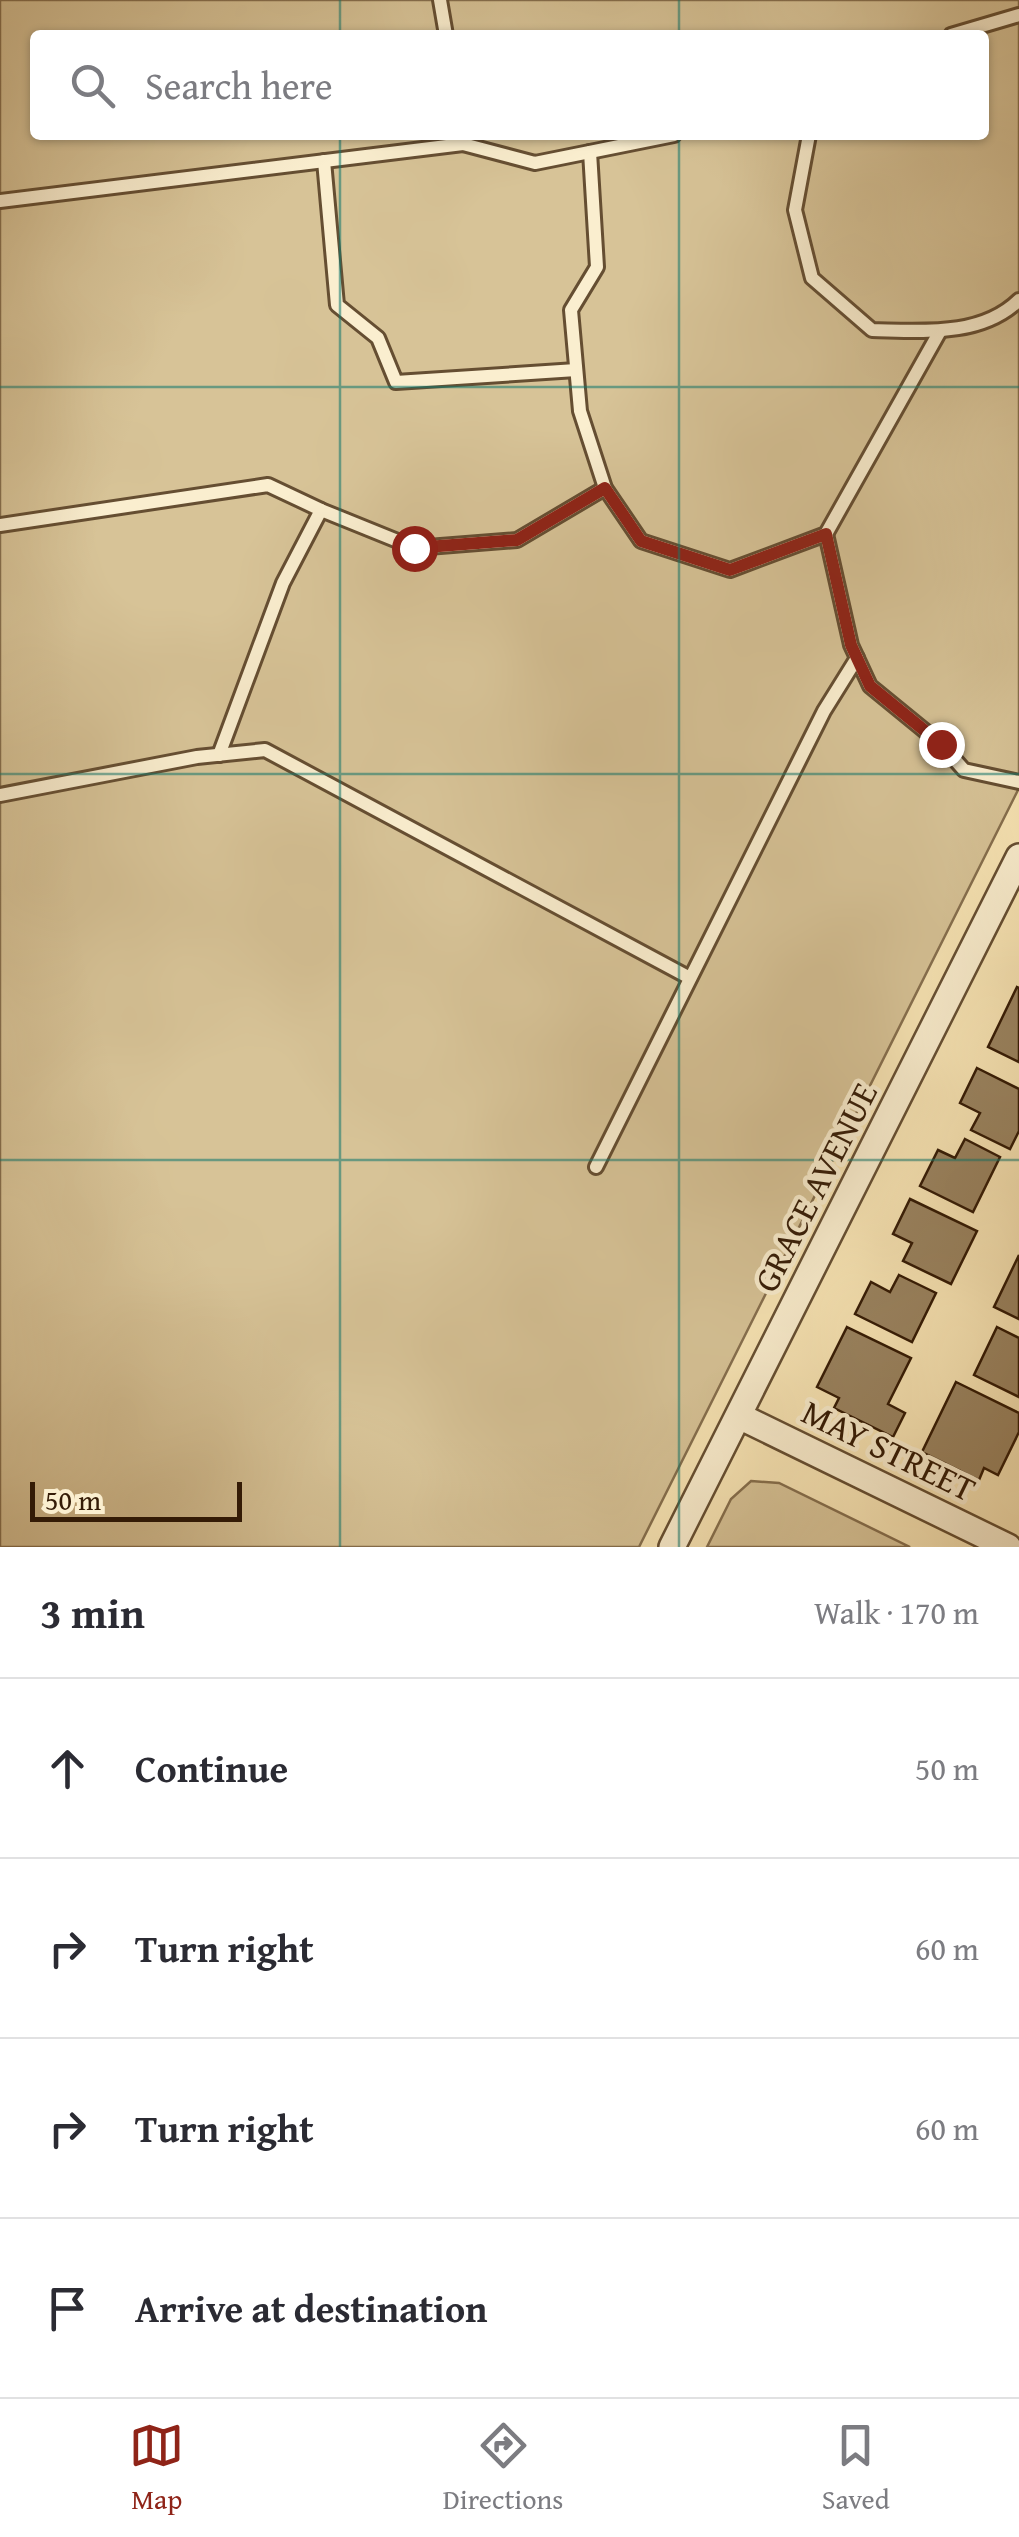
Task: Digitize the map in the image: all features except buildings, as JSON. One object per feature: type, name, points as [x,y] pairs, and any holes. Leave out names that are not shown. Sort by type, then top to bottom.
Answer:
[{"type":"street","name":"GRACE AVENUE","points":[[672,1547],[1019,857]]},
{"type":"street","name":"MAY STREET","points":[[739,1416],[1008,1547]]},
{"type":"lane","points":[[440,0],[445,30]]},
{"type":"lane","points":[[968,30],[1019,15]]},
{"type":"lane","points":[[0,201],[462,140],[535,164],[649,140]]},
{"type":"lane","points":[[809,140],[795,210],[812,278],[872,330],[940,331],[1000,319],[1019,300]]},
{"type":"lane","points":[[590,152],[596,266],[571,310],[580,411],[605,488],[641,541],[730,570],[826,534],[940,331]]},
{"type":"lane","points":[[324,161],[337,305],[378,338],[396,382],[576,370]]},
{"type":"lane","points":[[0,525],[268,485],[414,548],[517,540],[605,488]]},
{"type":"lane","points":[[219,754],[283,582],[321,510]]},
{"type":"lane","points":[[826,534],[858,658],[870,686],[941,744],[964,770],[1019,782]]},
{"type":"lane","points":[[596,1167],[824,711],[858,658]]},
{"type":"lane","points":[[0,795],[219,754],[265,750],[690,978]]},
{"type":"shaded area","points":[[0,0],[1019,0],[1019,788],[639,1547],[0,1547]]},
{"type":"shaded area","points":[[751,1481],[779,1483],[910,1547],[707,1547],[731,1499]]},
{"type":"route","points":[[414,548],[517,540],[605,488],[641,541],[730,570],[826,534],[851,645],[870,686],[941,744]]}]
